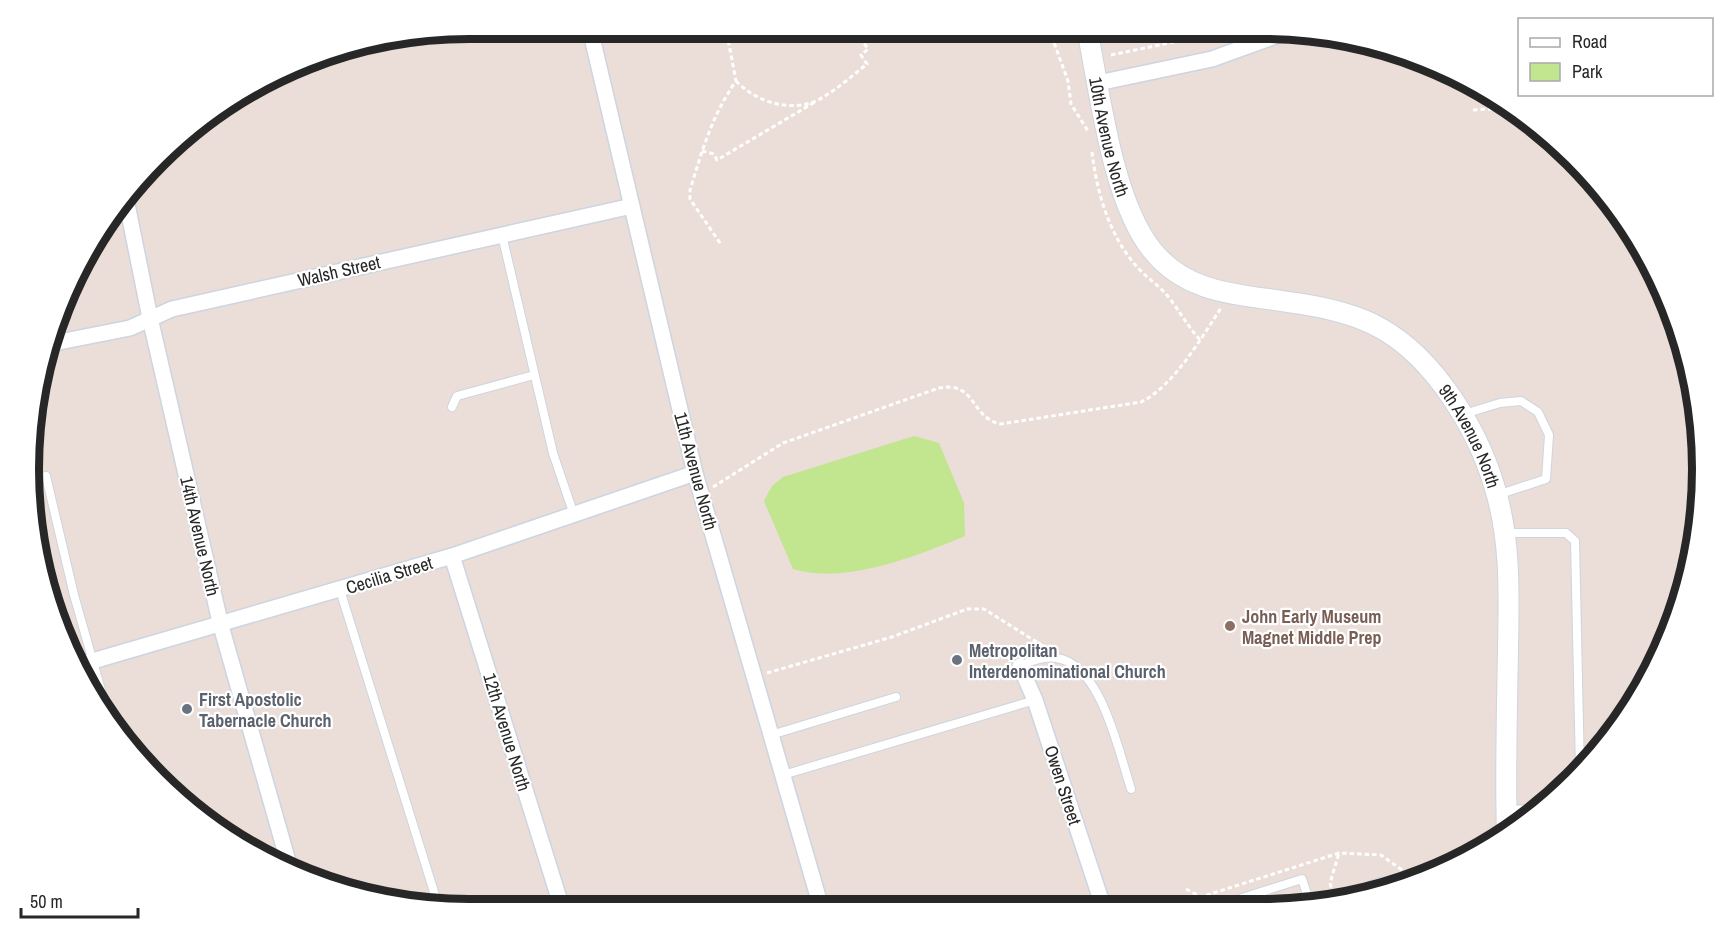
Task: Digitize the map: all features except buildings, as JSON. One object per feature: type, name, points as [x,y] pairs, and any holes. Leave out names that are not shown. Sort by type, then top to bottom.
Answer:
[{"type":"street","name":"11th Avenue North","points":[[592,39],[695,473],[819,899]]},
{"type":"street","name":"10th Avenue North","points":[[1089,39],[1126,204],[1143,238]]},
{"type":"street","points":[[1098,83],[1212,59],[1267,39]]},
{"type":"street","name":"Walsh Street","points":[[59,342],[130,328],[172,309],[632,206]]},
{"type":"street","name":"14th Avenue North","points":[[128,207],[150,318],[221,626],[287,859]]},
{"type":"street","name":"9th Avenue North","points":[[1143,238],[1154,252],[1183,277],[1201,287],[1324,309],[1382,329],[1427,367],[1462,414],[1486,463],[1497,495],[1505,533],[1509,584],[1507,823]]},
{"type":"street","name":"Cecilia Street","points":[[86,664],[452,556],[695,473]]},
{"type":"street","name":"12th Avenue North","points":[[452,556],[559,899]]},
{"type":"street","name":"Owen Street","points":[[1020,666],[1035,700],[1101,899]]},
{"type":"lane","points":[[502,235],[553,453],[574,515]]},
{"type":"lane","points":[[452,407],[457,396],[534,375]]},
{"type":"lane","points":[[1462,414],[1500,403],[1521,401],[1538,412],[1549,435],[1546,479],[1497,495]]},
{"type":"lane","points":[[46,476],[86,664]]},
{"type":"lane","points":[[1505,533],[1566,533],[1575,542],[1580,759]]},
{"type":"lane","points":[[340,590],[437,898]]},
{"type":"lane","points":[[1020,666],[1033,660],[1055,657],[1068,661],[1086,677],[1100,695],[1131,789]]},
{"type":"lane","points":[[771,735],[896,697]]},
{"type":"lane","points":[[783,775],[1035,700]]},
{"type":"lane","points":[[1506,810],[1525,809]]},
{"type":"lane","points":[[1239,899],[1302,879],[1308,896]]},
{"type":"path","points":[[728,39],[736,81],[755,97],[773,103],[795,106],[817,100]]},
{"type":"path","points":[[702,151],[714,154],[717,160],[817,100],[867,64],[861,55],[868,50],[861,39]]},
{"type":"path","points":[[1111,55],[1189,39]]},
{"type":"path","points":[[720,243],[690,199],[708,128],[721,102],[736,81]]},
{"type":"path","points":[[1473,110],[1497,109]]},
{"type":"path","points":[[702,495],[783,443],[939,388],[956,386],[962,389],[986,419],[1001,424],[1141,402],[1155,393],[1179,367],[1231,294]]},
{"type":"path","points":[[765,673],[892,637],[967,609],[984,609],[1043,646]]},
{"type":"path","points":[[1333,893],[1330,883],[1339,853]]},
{"type":"green space","points":[[914,436],[939,443],[964,503],[965,536],[925,552],[857,571],[813,573],[793,569],[764,501],[772,486],[783,477]]},
{"type":"place","name":"John Early Museum Magnet Middle Prep","points":[[1230,626]]},
{"type":"place","name":"Metropolitan Interdenominational Church","points":[[957,660]]},
{"type":"place","name":"First Apostolic Tabernacle Church","points":[[187,709]]}]
